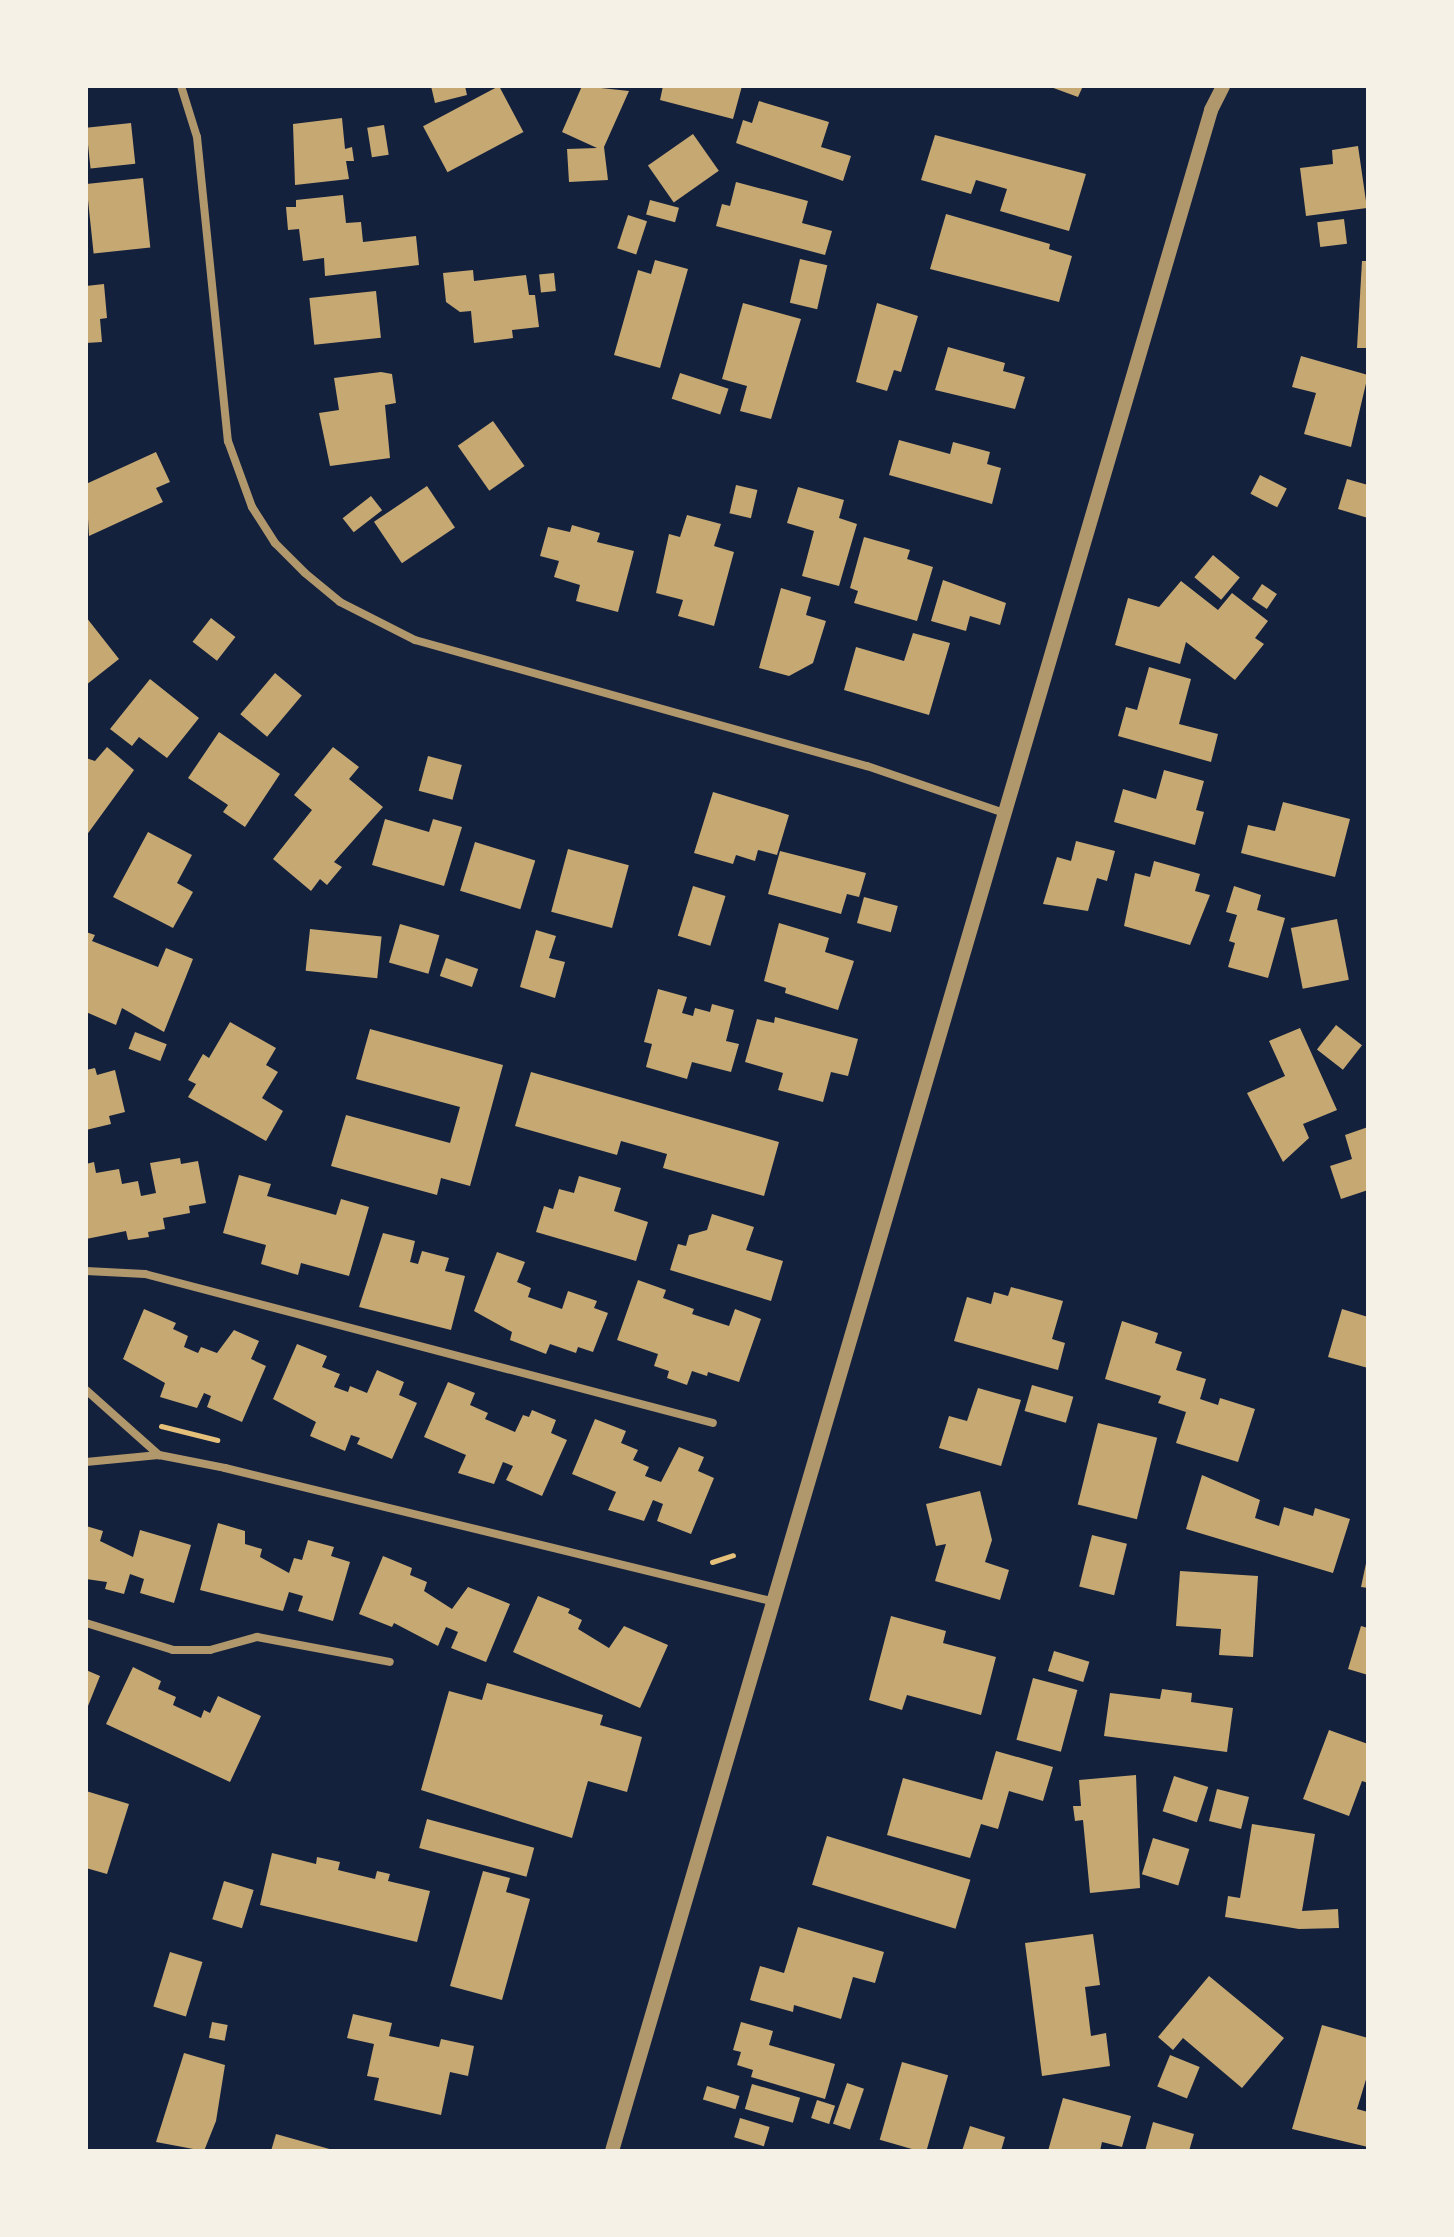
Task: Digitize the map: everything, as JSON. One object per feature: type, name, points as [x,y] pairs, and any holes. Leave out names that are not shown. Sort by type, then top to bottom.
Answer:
[{"type":"street","points":[[181,86],[197,137],[228,441],[252,507],[275,543],[305,573],[340,602],[415,640],[867,766],[1004,813]]},
{"type":"street","points":[[612,2151],[1211,110],[1223,86]]},
{"type":"street","points":[[86,1271],[145,1274],[713,1423]]},
{"type":"street","points":[[86,1390],[159,1455]]},
{"type":"street","points":[[86,1462],[159,1455],[771,1601]]},
{"type":"street","points":[[86,1623],[173,1650],[210,1650],[257,1637],[390,1662]]},
{"type":"path","points":[[148,1423],[230,1444]]},
{"type":"path","points":[[700,1562],[733,1555]]},
{"type":"building","points":[[431,86],[465,86],[467,95],[435,103]]},
{"type":"building","points":[[499,86],[523,132],[447,172],[423,126]]},
{"type":"building","points":[[582,86],[629,91],[604,147],[608,180],[569,182],[567,149],[597,148],[562,132]]},
{"type":"building","points":[[663,86],[742,86],[733,119],[660,100]]},
{"type":"building","points":[[1048,86],[1083,86],[1078,97]]},
{"type":"building","points":[[759,101],[829,122],[821,147],[851,156],[843,181],[736,143],[743,120],[752,123]]},
{"type":"building","points":[[342,118],[345,149],[352,147],[354,161],[346,161],[349,179],[295,185],[293,124]]},
{"type":"building","points":[[131,123],[135,164],[91,168],[86,128]]},
{"type":"building","points":[[384,125],[389,155],[372,157],[367,128]]},
{"type":"building","points":[[693,134],[719,171],[674,202],[648,166]]},
{"type":"building","points":[[935,135],[1086,174],[1069,231],[1000,211],[1007,189],[976,180],[971,194],[921,180]]},
{"type":"building","points":[[1358,146],[1367,208],[1306,216],[1300,168],[1333,164],[1332,150]]},
{"type":"building","points":[[143,178],[150,248],[94,254],[86,184]]},
{"type":"building","points":[[736,182],[808,201],[802,223],[832,231],[825,255],[716,226],[722,204],[730,206]]},
{"type":"building","points":[[343,195],[346,223],[361,222],[363,242],[416,236],[419,265],[325,276],[324,258],[303,261],[299,229],[288,230],[286,207],[296,207],[296,200]]},
{"type":"building","points":[[650,200],[679,208],[675,222],[646,214]]},
{"type":"building","points":[[946,214],[1050,244],[1049,249],[1072,256],[1059,302],[930,269]]},
{"type":"building","points":[[628,215],[647,221],[636,254],[617,248]]},
{"type":"building","points":[[1344,219],[1347,244],[1320,247],[1317,222]]},
{"type":"building","points":[[800,259],[827,265],[817,309],[790,303]]},
{"type":"building","points":[[655,260],[688,269],[660,368],[614,355],[638,270],[651,274]]},
{"type":"building","points":[[1362,261],[1368,261],[1368,348],[1357,348]]},
{"type":"building","points":[[473,270],[474,281],[526,275],[529,295],[535,295],[539,327],[512,330],[513,338],[474,343],[471,311],[460,312],[446,302],[443,273]]},
{"type":"building","points":[[554,273],[556,291],[541,292],[539,275]]},
{"type":"building","points":[[104,284],[107,318],[100,319],[102,342],[86,343],[86,286]]},
{"type":"building","points":[[376,291],[381,338],[314,345],[309,298]]},
{"type":"building","points":[[743,303],[801,319],[771,419],[740,411],[747,386],[722,379]]},
{"type":"building","points":[[877,303],[918,316],[901,372],[894,370],[887,391],[856,382]]},
{"type":"building","points":[[948,347],[1005,363],[1003,371],[1025,377],[1015,409],[935,390]]},
{"type":"building","points":[[1301,356],[1368,375],[1351,447],[1304,434],[1316,393],[1292,387]]},
{"type":"building","points":[[381,372],[392,374],[396,403],[385,405],[390,458],[330,466],[319,413],[339,410],[334,378]]},
{"type":"building","points":[[680,373],[729,389],[720,414],[672,399]]},
{"type":"building","points":[[493,421],[525,466],[489,491],[458,446]]},
{"type":"building","points":[[899,440],[950,454],[953,442],[990,452],[987,464],[1001,468],[992,504],[889,475]]},
{"type":"building","points":[[156,452],[170,482],[156,488],[163,502],[89,536],[86,484]]},
{"type":"building","points":[[1260,475],[1287,489],[1277,507],[1250,494]]},
{"type":"building","points":[[1347,479],[1368,485],[1368,518],[1338,509]]},
{"type":"building","points":[[736,485],[757,490],[751,518],[729,513]]},
{"type":"building","points":[[427,486],[455,527],[402,563],[374,522]]},
{"type":"building","points":[[798,487],[844,500],[839,518],[857,524],[839,586],[802,576],[814,531],[787,523]]},
{"type":"building","points":[[371,496],[382,510],[354,532],[343,518]]},
{"type":"building","points":[[687,515],[721,524],[714,546],[734,552],[714,626],[678,616],[683,600],[656,593],[669,534],[680,537]]},
{"type":"building","points":[[572,525],[600,533],[597,542],[634,551],[618,612],[576,601],[580,585],[554,577],[559,561],[540,556],[548,527],[570,532]]},
{"type":"building","points":[[864,537],[910,550],[907,559],[933,567],[917,621],[854,603],[858,591],[850,588]]},
{"type":"building","points":[[1213,555],[1240,577],[1221,600],[1194,577]]},
{"type":"building","points":[[943,580],[1006,603],[1000,625],[970,616],[966,631],[931,621]]},
{"type":"building","points":[[1181,581],[1218,610],[1232,593],[1268,621],[1255,638],[1264,644],[1235,680],[1186,642],[1180,664],[1115,645],[1128,598],[1159,607]]},
{"type":"building","points":[[1262,584],[1277,594],[1267,609],[1252,599]]},
{"type":"building","points":[[781,588],[811,597],[806,615],[826,621],[813,663],[789,676],[759,668]]},
{"type":"building","points":[[86,617],[119,659],[86,685]]},
{"type":"building","points":[[211,618],[235,637],[217,661],[193,642]]},
{"type":"building","points":[[913,633],[950,643],[929,715],[844,690],[856,647],[904,661]]},
{"type":"building","points":[[1149,667],[1191,679],[1179,724],[1218,734],[1211,762],[1118,736],[1126,707],[1137,710]]},
{"type":"building","points":[[275,673],[302,695],[267,737],[240,714]]},
{"type":"building","points":[[150,679],[199,718],[167,758],[139,737],[132,746],[110,729]]},
{"type":"building","points":[[219,732],[280,774],[245,827],[223,812],[228,805],[188,778]]},
{"type":"building","points":[[107,747],[134,770],[86,836],[86,758],[95,761]]},
{"type":"building","points":[[333,747],[359,767],[349,779],[383,807],[334,862],[342,867],[327,885],[320,879],[311,891],[273,859],[312,810],[294,795]]},
{"type":"building","points":[[428,756],[462,765],[452,800],[419,791]]},
{"type":"building","points":[[1164,770],[1204,781],[1196,810],[1204,812],[1195,845],[1114,822],[1123,789],[1156,799]]},
{"type":"building","points":[[713,792],[789,815],[777,855],[758,850],[755,861],[736,855],[733,864],[694,853]]},
{"type":"building","points":[[1283,802],[1350,819],[1335,877],[1241,853],[1248,825],[1275,831]]},
{"type":"building","points":[[385,819],[429,832],[433,819],[462,827],[444,886],[372,865]]},
{"type":"building","points":[[148,832],[192,855],[177,883],[193,892],[173,928],[113,897]]},
{"type":"building","points":[[1076,841],[1115,851],[1107,881],[1097,878],[1088,911],[1043,904],[1057,857],[1071,861]]},
{"type":"building","points":[[475,842],[535,860],[520,909],[460,891]]},
{"type":"building","points":[[568,849],[629,865],[612,928],[551,912]]},
{"type":"building","points":[[780,851],[866,873],[859,897],[847,894],[841,914],[768,894]]},
{"type":"building","points":[[1154,861],[1200,874],[1195,891],[1210,895],[1190,945],[1124,926],[1135,873],[1150,877]]},
{"type":"building","points":[[693,886],[726,896],[710,946],[678,936]]},
{"type":"building","points":[[1234,886],[1261,895],[1257,910],[1285,918],[1268,978],[1228,967],[1235,943],[1229,941],[1237,915],[1226,912]]},
{"type":"building","points":[[864,897],[898,906],[891,932],[857,923]]},
{"type":"building","points":[[1337,919],[1349,980],[1303,989],[1291,928]]},
{"type":"building","points":[[779,923],[829,938],[825,952],[854,961],[838,1010],[785,993],[786,988],[764,981]]},
{"type":"building","points":[[400,924],[439,935],[428,974],[389,962]]},
{"type":"building","points":[[310,929],[382,937],[377,978],[306,971]]},
{"type":"building","points":[[536,930],[556,936],[549,958],[565,962],[555,998],[520,987]]},
{"type":"building","points":[[86,932],[95,935],[92,941],[158,967],[166,948],[193,959],[164,1032],[122,1008],[116,1025],[86,1012]]},
{"type":"building","points":[[446,958],[478,969],[472,987],[440,976]]},
{"type":"building","points":[[658,989],[687,997],[682,1013],[693,1016],[695,1008],[710,1012],[712,1004],[734,1010],[726,1041],[739,1044],[731,1072],[692,1062],[687,1079],[646,1067],[652,1044],[644,1042]]},
{"type":"building","points":[[775,1017],[858,1039],[848,1076],[831,1072],[823,1102],[778,1090],[783,1073],[745,1062],[757,1019],[774,1023]]},
{"type":"building","points":[[230,1022],[276,1048],[266,1065],[278,1072],[262,1098],[283,1111],[266,1141],[188,1097],[196,1084],[188,1080],[203,1054],[209,1058]]},
{"type":"building","points":[[1336,1025],[1362,1045],[1343,1070],[1317,1049]]},
{"type":"building","points":[[1300,1028],[1337,1110],[1303,1124],[1309,1138],[1283,1162],[1247,1093],[1285,1076],[1269,1041]]},
{"type":"building","points":[[370,1029],[503,1065],[470,1186],[441,1178],[437,1195],[331,1166],[346,1115],[450,1143],[460,1107],[356,1079]]},
{"type":"building","points":[[135,1032],[167,1044],[160,1061],[129,1049]]},
{"type":"building","points":[[95,1068],[97,1075],[115,1070],[125,1112],[109,1116],[111,1124],[86,1130],[86,1070]]},
{"type":"building","points":[[531,1072],[779,1142],[764,1196],[663,1168],[667,1154],[621,1141],[617,1155],[515,1126]]},
{"type":"building","points":[[1368,1127],[1368,1190],[1341,1199],[1330,1166],[1352,1159],[1345,1135]]},
{"type":"building","points":[[180,1158],[181,1164],[198,1161],[206,1203],[189,1206],[190,1213],[163,1218],[165,1229],[148,1232],[149,1237],[128,1240],[126,1231],[86,1239],[86,1164],[94,1162],[96,1173],[119,1169],[122,1184],[138,1181],[141,1196],[156,1193],[150,1163]]},
{"type":"building","points":[[239,1175],[271,1184],[267,1196],[336,1215],[341,1199],[369,1207],[349,1276],[301,1263],[298,1275],[261,1264],[266,1245],[223,1233]]},
{"type":"building","points":[[579,1176],[621,1188],[614,1211],[648,1222],[636,1261],[536,1232],[544,1206],[553,1209],[559,1189],[574,1193]]},
{"type":"building","points":[[712,1214],[754,1227],[746,1250],[783,1261],[771,1301],[670,1270],[678,1244],[686,1246],[689,1235],[707,1230]]},
{"type":"building","points":[[383,1233],[415,1241],[410,1262],[418,1264],[422,1251],[449,1258],[445,1271],[465,1276],[451,1330],[359,1307]]},
{"type":"building","points":[[497,1252],[525,1262],[517,1282],[531,1288],[528,1297],[562,1309],[568,1291],[597,1301],[594,1308],[608,1313],[593,1352],[578,1347],[576,1353],[550,1344],[546,1354],[510,1340],[512,1332],[474,1311]]},
{"type":"building","points":[[638,1280],[666,1290],[663,1298],[694,1309],[692,1314],[729,1326],[735,1309],[761,1319],[739,1382],[708,1372],[707,1376],[692,1371],[687,1385],[667,1378],[669,1371],[654,1366],[658,1354],[617,1340]]},
{"type":"building","points":[[1011,1287],[1063,1301],[1052,1339],[1065,1343],[1058,1370],[954,1341],[967,1297],[991,1304],[994,1292],[1008,1296]]},
{"type":"building","points":[[144,1309],[176,1323],[173,1329],[188,1336],[184,1347],[198,1353],[201,1347],[217,1353],[234,1330],[259,1341],[251,1359],[266,1366],[242,1422],[207,1407],[211,1396],[204,1393],[197,1408],[160,1397],[165,1383],[123,1359]]},
{"type":"building","points":[[1342,1309],[1368,1317],[1368,1368],[1328,1357]]},
{"type":"building","points":[[1122,1321],[1158,1333],[1155,1343],[1182,1352],[1176,1370],[1206,1379],[1200,1399],[1218,1405],[1220,1398],[1255,1409],[1238,1462],[1176,1443],[1186,1412],[1158,1403],[1161,1396],[1105,1379]]},
{"type":"building","points":[[297,1344],[327,1356],[322,1367],[340,1374],[334,1387],[348,1392],[350,1386],[367,1393],[377,1370],[404,1382],[399,1395],[417,1403],[392,1459],[357,1444],[360,1438],[351,1435],[345,1451],[310,1436],[316,1422],[273,1399]]},
{"type":"building","points":[[448,1382],[475,1393],[470,1405],[488,1413],[485,1419],[515,1432],[523,1415],[529,1417],[532,1410],[556,1420],[551,1433],[567,1440],[542,1496],[506,1480],[513,1466],[503,1462],[494,1484],[458,1473],[466,1455],[424,1437]]},
{"type":"building","points":[[1032,1385],[1073,1397],[1066,1423],[1025,1411]]},
{"type":"building","points":[[978,1388],[1021,1400],[1001,1466],[939,1448],[949,1416],[967,1421]]},
{"type":"building","points":[[595,1419],[626,1431],[621,1443],[638,1450],[633,1460],[649,1467],[645,1476],[661,1482],[679,1447],[704,1457],[698,1471],[714,1478],[691,1534],[657,1521],[663,1504],[653,1500],[644,1521],[608,1510],[616,1492],[572,1474]]},
{"type":"building","points":[[1098,1423],[1157,1438],[1137,1519],[1078,1505]]},
{"type":"building","points":[[1202,1475],[1260,1500],[1255,1518],[1279,1526],[1284,1507],[1313,1516],[1315,1508],[1350,1519],[1333,1573],[1186,1529]]},
{"type":"building","points":[[980,1491],[992,1540],[985,1562],[1009,1570],[1000,1600],[935,1581],[946,1544],[936,1546],[926,1504]]},
{"type":"building","points":[[218,1523],[245,1531],[245,1544],[262,1549],[260,1557],[289,1573],[294,1558],[302,1560],[308,1540],[334,1547],[331,1556],[350,1562],[333,1621],[298,1611],[303,1596],[289,1592],[283,1611],[200,1590]]},
{"type":"building","points":[[86,1526],[103,1531],[100,1541],[133,1557],[140,1530],[191,1545],[174,1603],[140,1593],[144,1579],[130,1574],[124,1594],[105,1589],[107,1582],[86,1579]]},
{"type":"building","points":[[1092,1535],[1127,1544],[1114,1595],[1079,1586]]},
{"type":"building","points":[[1368,1554],[1368,1588],[1361,1587]]},
{"type":"building","points":[[383,1556],[412,1568],[410,1575],[427,1582],[424,1591],[452,1609],[468,1587],[510,1604],[486,1662],[451,1648],[458,1632],[446,1627],[438,1646],[394,1623],[392,1627],[359,1614]]},
{"type":"building","points":[[1180,1571],[1258,1576],[1253,1657],[1219,1655],[1221,1629],[1176,1626]]},
{"type":"building","points":[[538,1596],[570,1609],[568,1613],[582,1620],[578,1629],[609,1648],[624,1626],[668,1645],[640,1708],[513,1652]]},
{"type":"building","points":[[891,1616],[946,1631],[943,1643],[996,1657],[981,1715],[907,1695],[902,1710],[869,1700]]},
{"type":"building","points":[[1361,1626],[1368,1628],[1368,1675],[1348,1669]]},
{"type":"building","points":[[1054,1651],[1089,1662],[1083,1682],[1048,1671]]},
{"type":"building","points":[[133,1667],[161,1681],[158,1689],[176,1697],[173,1705],[201,1718],[204,1710],[210,1713],[218,1696],[261,1716],[230,1782],[106,1724]]},
{"type":"building","points":[[86,1670],[100,1676],[86,1711]]},
{"type":"building","points":[[1033,1678],[1077,1690],[1061,1752],[1016,1740]]},
{"type":"building","points":[[487,1683],[603,1715],[600,1725],[642,1737],[627,1792],[588,1781],[572,1838],[421,1790],[449,1691],[482,1700]]},
{"type":"building","points":[[1162,1689],[1192,1693],[1191,1702],[1233,1708],[1227,1752],[1104,1736],[1110,1693],[1160,1699]]},
{"type":"building","points":[[1329,1730],[1368,1744],[1368,1783],[1362,1781],[1349,1816],[1303,1799]]},
{"type":"building","points":[[996,1751],[1053,1767],[1043,1801],[1009,1791],[998,1829],[981,1824],[970,1858],[887,1835],[903,1778],[982,1800]]},
{"type":"building","points":[[1136,1775],[1140,1888],[1090,1893],[1083,1820],[1075,1821],[1073,1806],[1081,1806],[1079,1780]]},
{"type":"building","points":[[1174,1776],[1208,1787],[1197,1822],[1163,1811]]},
{"type":"building","points":[[1217,1789],[1249,1797],[1241,1829],[1209,1821]]},
{"type":"building","points":[[86,1791],[129,1804],[107,1874],[86,1868]]},
{"type":"building","points":[[427,1819],[534,1848],[526,1877],[419,1848]]},
{"type":"building","points":[[1252,1824],[1315,1834],[1302,1911],[1338,1909],[1339,1928],[1299,1929],[1225,1917],[1228,1896],[1240,1898]]},
{"type":"building","points":[[827,1836],[970,1880],[956,1929],[812,1885]]},
{"type":"building","points":[[1153,1838],[1189,1849],[1178,1885],[1142,1874]]},
{"type":"building","points":[[272,1853],[316,1864],[317,1857],[340,1862],[338,1870],[375,1879],[377,1871],[390,1874],[388,1881],[430,1891],[417,1942],[260,1905]]},
{"type":"building","points":[[483,1871],[510,1878],[506,1892],[530,1899],[502,2000],[450,1986]]},
{"type":"building","points":[[224,1881],[254,1890],[242,1928],[212,1919]]},
{"type":"building","points":[[798,1927],[884,1952],[875,1983],[853,1977],[841,2019],[794,2005],[793,2012],[750,2000],[760,1966],[784,1973]]},
{"type":"building","points":[[1093,1934],[1100,1985],[1085,1987],[1091,2036],[1106,2033],[1110,2066],[1042,2076],[1025,1943]]},
{"type":"building","points":[[170,1952],[203,1962],[186,2016],[153,2007]]},
{"type":"building","points":[[1209,1976],[1284,2038],[1242,2088],[1183,2038],[1173,2050],[1158,2037]]},
{"type":"building","points":[[353,2014],[392,2023],[389,2036],[439,2047],[441,2039],[474,2046],[468,2076],[450,2072],[441,2115],[374,2100],[379,2078],[367,2076],[374,2044],[347,2038]]},
{"type":"building","points":[[212,2022],[228,2025],[225,2041],[209,2038]]},
{"type":"building","points":[[741,2022],[773,2031],[769,2045],[835,2064],[825,2099],[751,2077],[753,2070],[737,2065],[741,2052],[733,2050]]},
{"type":"building","points":[[1322,2025],[1368,2038],[1368,2073],[1357,2109],[1368,2112],[1368,2147],[1292,2129]]},
{"type":"building","points":[[184,2053],[225,2065],[216,2121],[204,2151],[156,2142]]},
{"type":"building","points":[[1170,2055],[1200,2067],[1187,2099],[1157,2087]]},
{"type":"building","points":[[902,2062],[948,2075],[926,2151],[880,2140]]},
{"type":"building","points":[[847,2083],[864,2089],[850,2130],[833,2124]]},
{"type":"building","points":[[752,2084],[800,2098],[793,2123],[745,2109]]},
{"type":"building","points":[[707,2086],[740,2096],[735,2109],[703,2099]]},
{"type":"building","points":[[1063,2098],[1131,2116],[1122,2147],[1102,2142],[1100,2151],[1048,2151]]},
{"type":"building","points":[[817,2100],[835,2106],[829,2124],[811,2118]]},
{"type":"building","points":[[740,2118],[770,2127],[764,2146],[734,2137]]},
{"type":"building","points":[[1153,2122],[1194,2134],[1189,2151],[1145,2151]]},
{"type":"building","points":[[970,2126],[1005,2137],[1001,2151],[962,2151]]},
{"type":"building","points":[[276,2134],[333,2150],[333,2151],[271,2151]]}]
